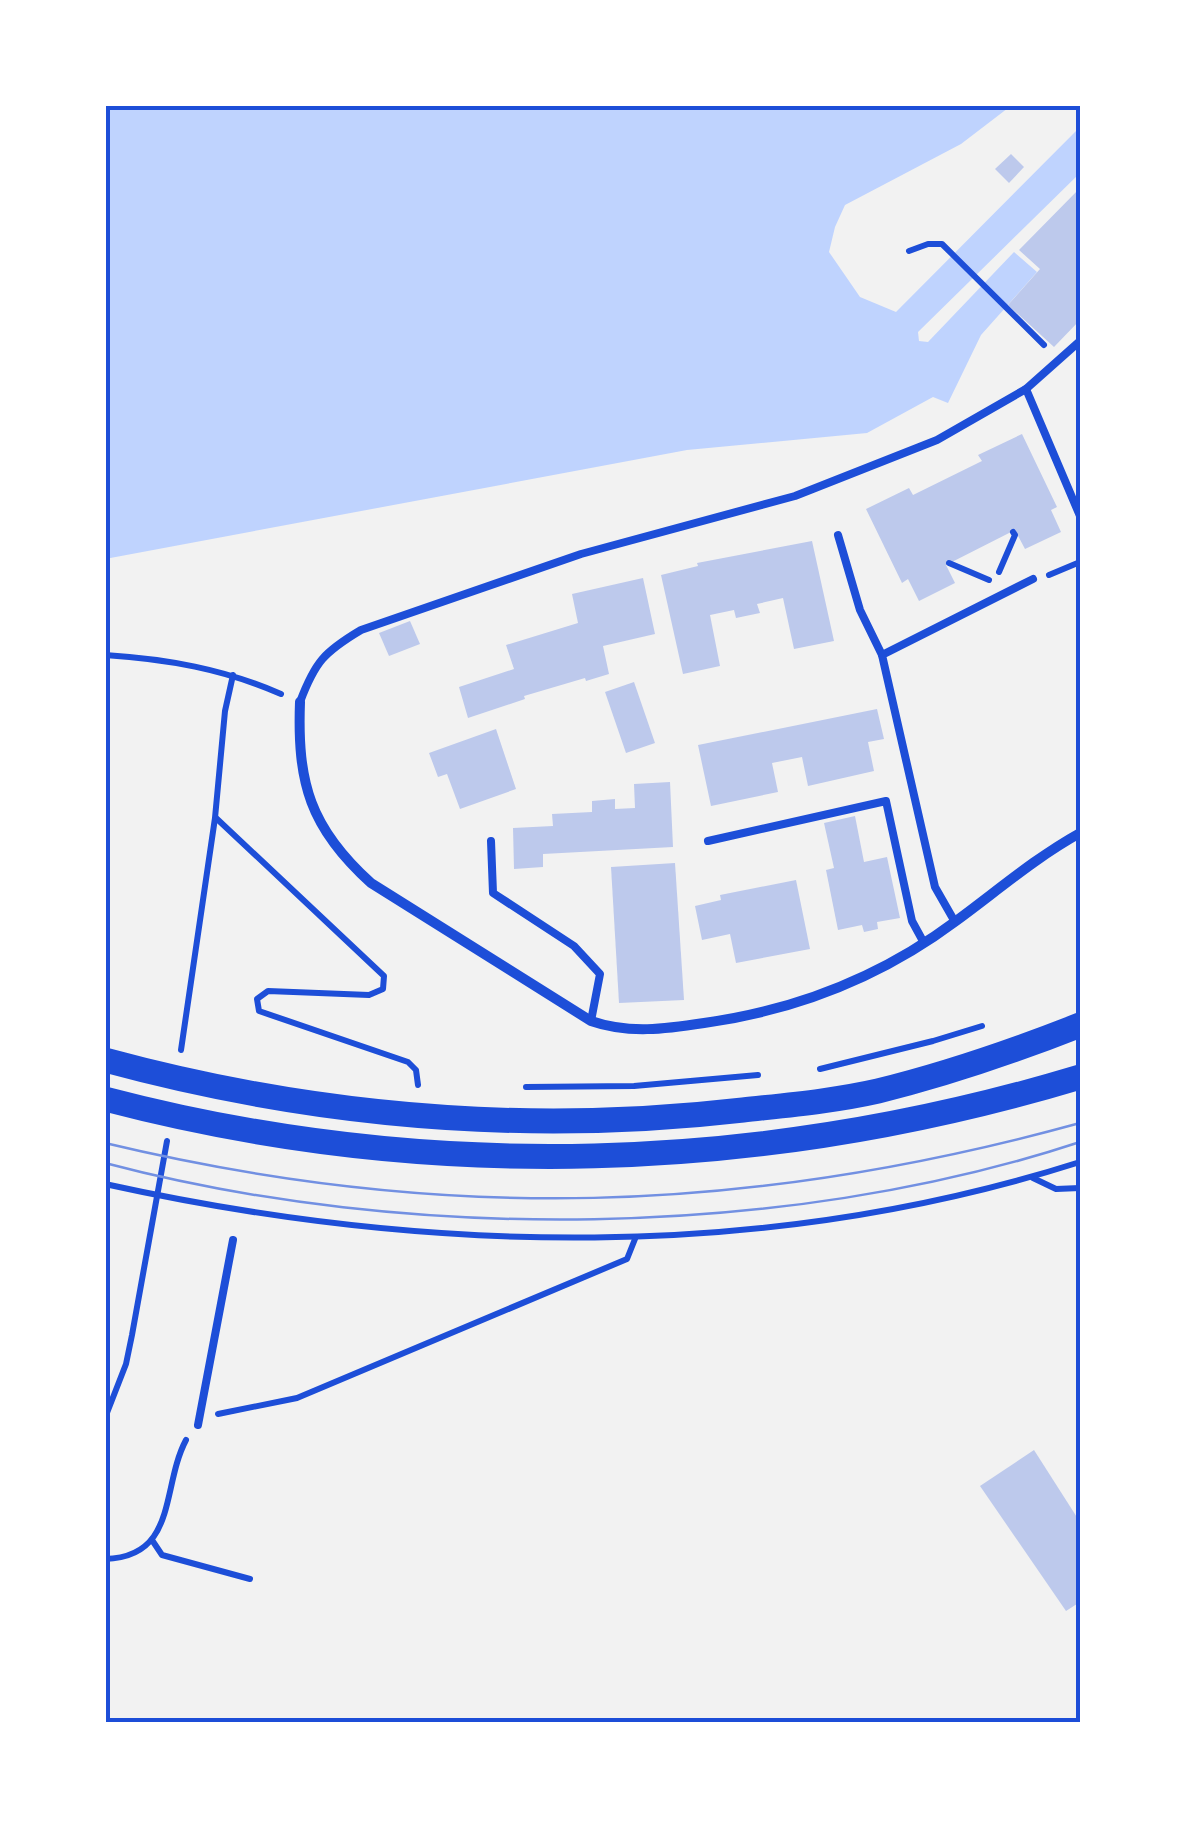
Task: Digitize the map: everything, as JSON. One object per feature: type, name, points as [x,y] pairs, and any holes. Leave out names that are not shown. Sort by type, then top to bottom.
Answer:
[{"type":"main road","points":[[105,1060],[306,1105],[479,1120],[608,1121],[706,1115],[876,1091],[1014,1052],[1080,1026]]},
{"type":"main road","points":[[105,1099],[302,1140],[451,1155],[522,1157],[702,1152],[804,1140],[940,1116],[1080,1077]]},
{"type":"street","points":[[300,702],[303,778],[318,818],[341,856],[371,883],[592,1021],[612,1028],[668,1028],[745,1018],[849,986],[924,944],[1028,865],[1080,833]]},
{"type":"lane","points":[[300,702],[313,667],[332,648],[360,630],[580,554],[795,496],[937,440],[1026,389],[1080,341]]},
{"type":"lane","points":[[1026,389],[1080,516]]},
{"type":"lane","points":[[838,535],[860,610],[882,655],[935,887],[955,922]]},
{"type":"lane","points":[[882,655],[1033,578]]},
{"type":"lane","points":[[708,841],[886,800],[912,921],[924,944]]},
{"type":"lane","points":[[491,841],[493,893],[574,946],[600,974],[592,1021]]},
{"type":"lane","points":[[198,1426],[233,1240]]},
{"type":"path","points":[[909,252],[928,244],[942,244],[1060,360]]},
{"type":"path","points":[[995,582],[1015,535],[1012,532]]},
{"type":"path","points":[[1033,578],[1080,562]]},
{"type":"path","points":[[949,563],[968,572]]},
{"type":"path","points":[[105,656],[159,659],[233,674],[300,702]]},
{"type":"path","points":[[180,1056],[233,674]]},
{"type":"path","points":[[215,818],[384,976],[383,989],[369,995],[268,991],[257,999],[258,1011],[408,1062],[416,1070],[418,1084]]},
{"type":"path","points":[[809,1071],[933,1042],[990,1024]]},
{"type":"path","points":[[518,1088],[634,1086],[770,1074]]},
{"type":"path","points":[[105,1418],[129,1349],[168,1134]]},
{"type":"path","points":[[105,1184],[292,1220],[365,1229],[462,1236],[636,1239],[807,1224],[1032,1178],[1080,1162]]},
{"type":"path","points":[[1032,1178],[1056,1190],[1080,1188]]},
{"type":"path","points":[[105,1559],[132,1554],[152,1540],[162,1523],[179,1453],[198,1426],[224,1412],[297,1398],[627,1259],[636,1239]]},
{"type":"path","points":[[152,1540],[162,1556],[250,1579]]},
{"type":"water","points":[[105,105],[1012,105],[961,144],[845,205],[829,252],[860,297],[896,312],[1080,127],[1080,173],[918,332],[919,341],[928,342],[1014,252],[1037,272],[981,335],[948,403],[933,397],[867,433],[687,450],[105,559]]},
{"type":"building","points":[[1011,154],[1024,167],[1009,183],[995,169]]},
{"type":"building","points":[[1080,188],[1080,320],[1054,347],[1008,305],[1040,269],[1019,250]]},
{"type":"building","points":[[1022,434],[1057,507],[1051,510],[1061,532],[1025,549],[1015,530],[946,565],[955,583],[919,601],[908,579],[902,583],[866,509],[909,488],[913,495],[982,461],[978,455]]},
{"type":"building","points":[[812,541],[834,641],[794,649],[783,598],[757,604],[760,613],[736,618],[734,610],[710,615],[720,666],[683,674],[661,575],[698,566],[697,563]]},
{"type":"building","points":[[643,578],[655,634],[603,646],[609,674],[524,696],[525,699],[468,718],[459,687],[514,669],[506,645],[578,623],[572,594]]},
{"type":"building","points":[[410,621],[420,644],[389,656],[379,633]]},
{"type":"building","points":[[634,682],[655,743],[626,753],[605,692]]},
{"type":"building","points":[[877,709],[884,739],[868,742],[874,771],[808,786],[802,757],[772,763],[778,792],[711,806],[698,745]]},
{"type":"building","points":[[496,729],[516,789],[460,809],[447,774],[438,777],[429,753]]},
{"type":"building","points":[[670,782],[673,847],[543,854],[543,867],[514,869],[513,828],[553,826],[552,814],[592,812],[592,801],[615,799],[615,809],[635,808],[634,784]]},
{"type":"building","points":[[855,816],[864,862],[887,857],[900,918],[877,922],[878,929],[864,932],[862,925],[838,930],[826,870],[834,868],[824,823]]},
{"type":"building","points":[[675,863],[684,1000],[619,1003],[611,867]]},
{"type":"building","points":[[796,880],[810,949],[736,963],[730,934],[702,940],[695,906],[721,900],[720,895]]},
{"type":"building","points":[[1034,1450],[1080,1522],[1080,1602],[1066,1611],[980,1486]]},
{"type":"tram line","points":[[105,1143],[230,1169],[353,1187],[474,1197],[594,1198],[714,1191],[834,1176],[956,1154],[1080,1123]]},
{"type":"tram line","points":[[105,1163],[221,1189],[343,1207],[468,1217],[594,1219],[721,1213],[845,1198],[965,1174],[1080,1142]]}]
